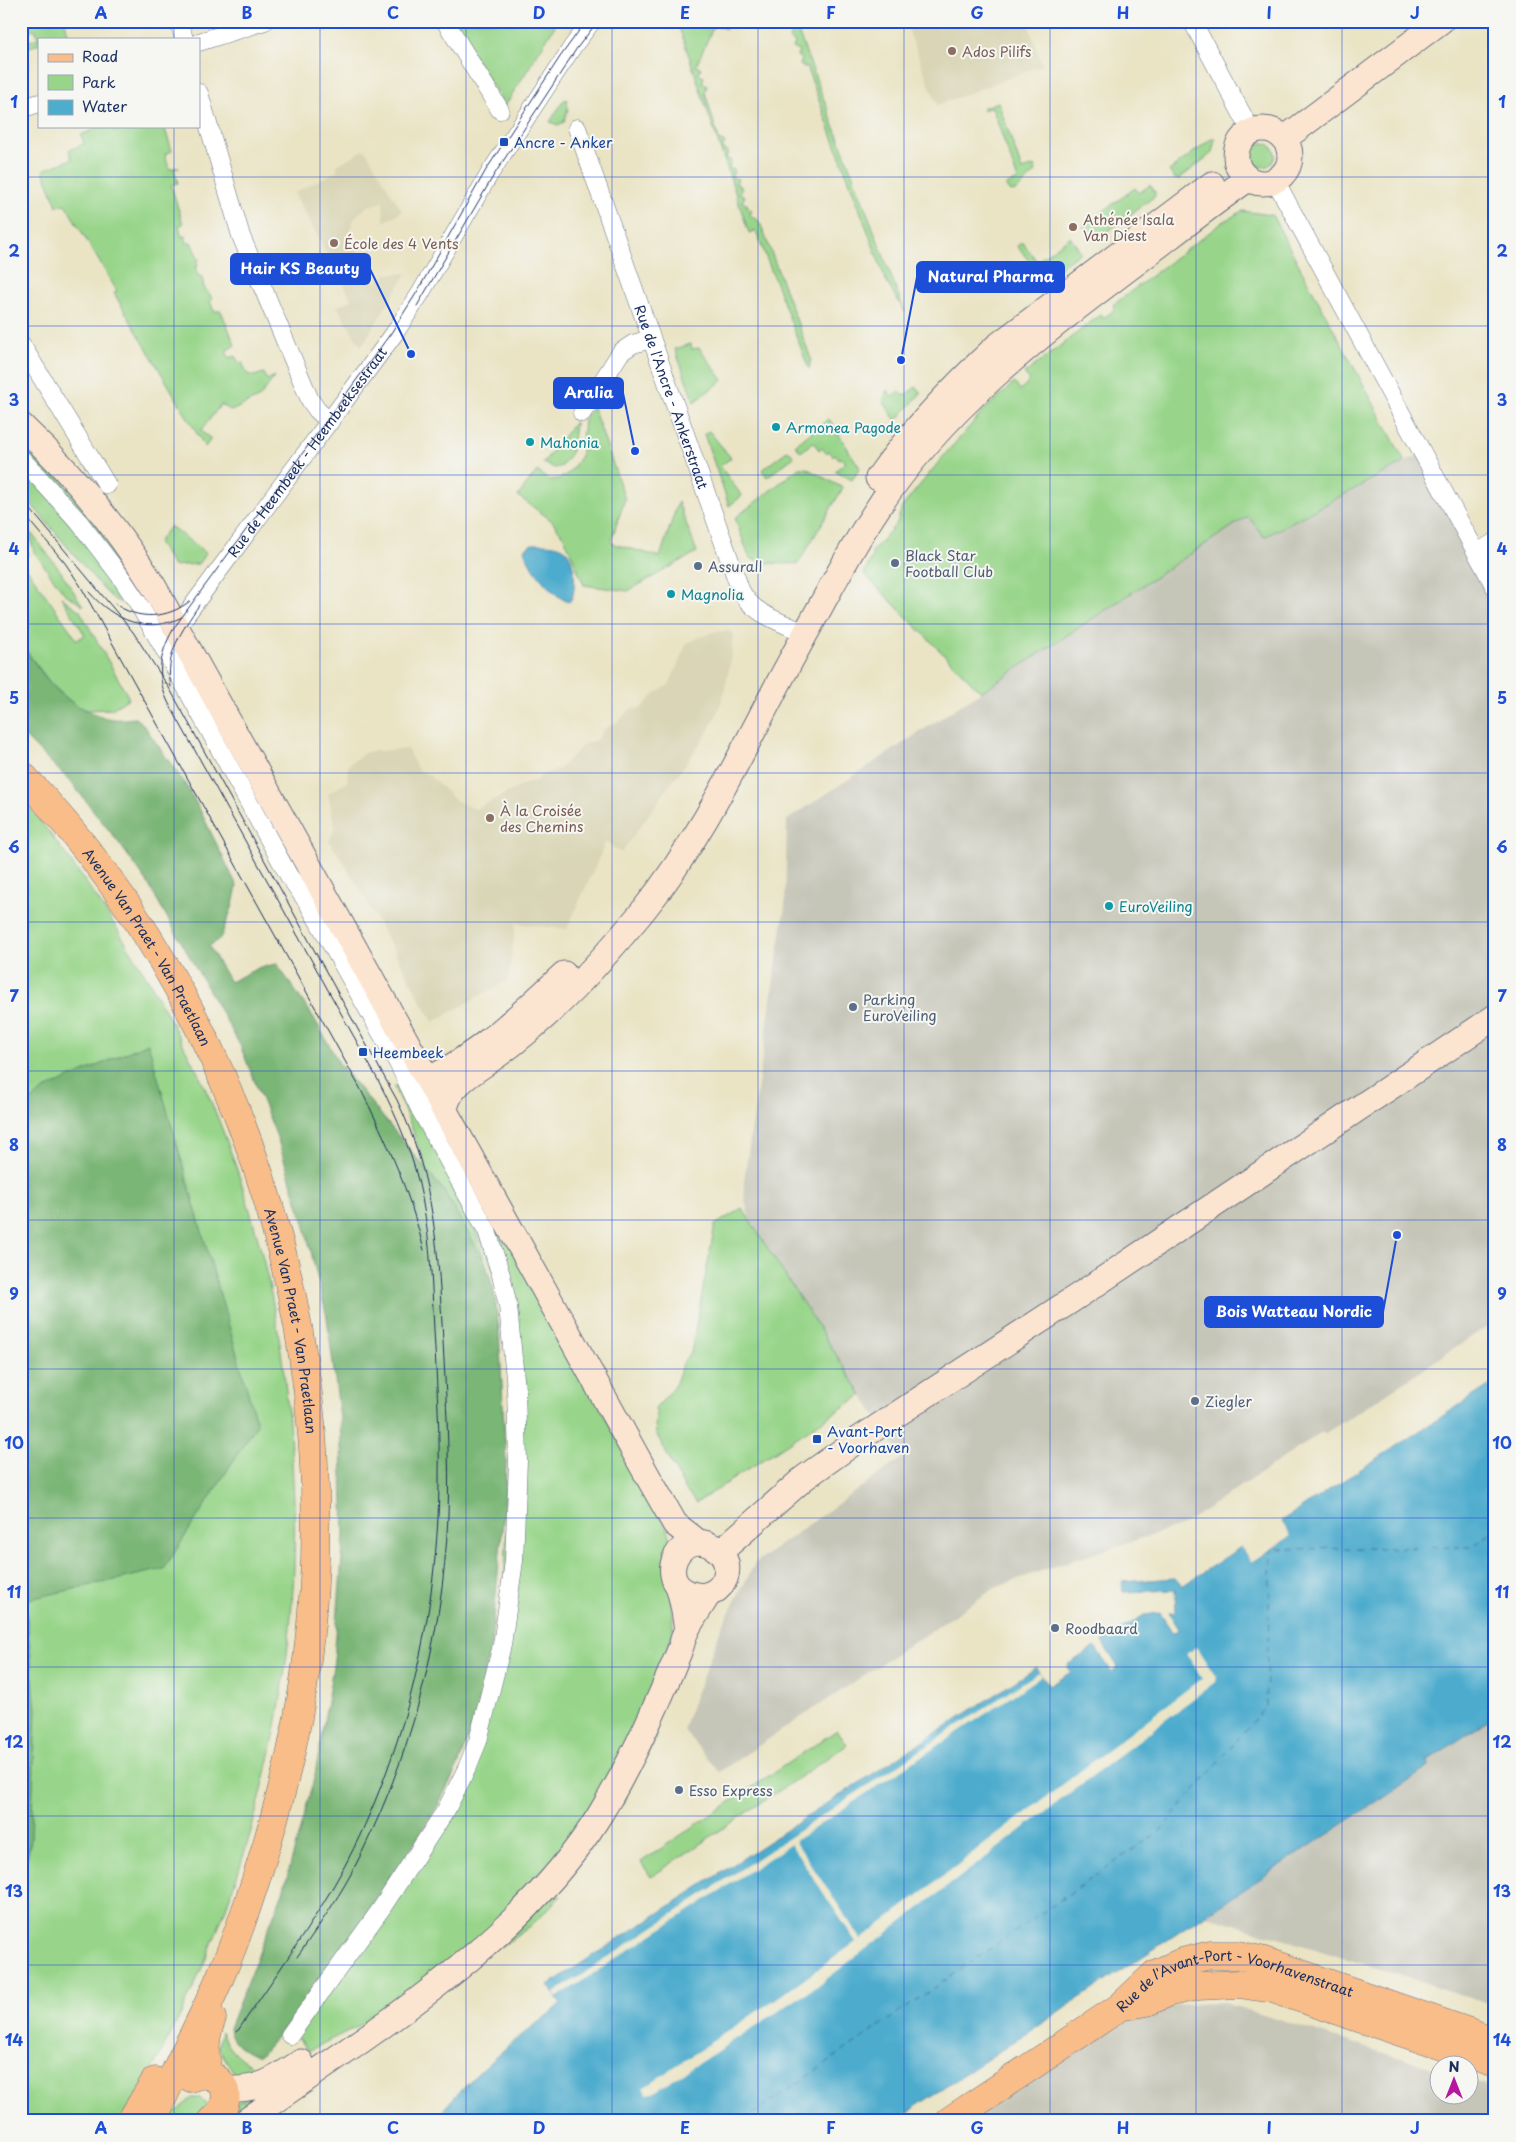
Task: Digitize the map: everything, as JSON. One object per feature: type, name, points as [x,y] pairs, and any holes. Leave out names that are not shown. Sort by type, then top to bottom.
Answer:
[{"type":"main road","name":"Avenue Van Praet - Van Praetlaan","points":[[21,774],[74,832],[113,883],[165,964],[196,1020],[223,1078],[247,1138],[276,1230],[298,1325],[312,1440],[315,1548],[313,1600],[301,1695],[283,1786],[251,1894],[220,1980],[166,2088],[154,2121]]},
{"type":"main road","name":"Avenue Van Praet - Van Praetlaan","points":[[211,2121],[223,2110],[226,2104],[216,2082],[205,2047],[206,2036],[231,1972],[238,1929]]},
{"type":"main road","name":"Avenue Van Praet - Van Praetlaan","points":[[131,2121],[166,2062],[238,1929]]},
{"type":"main road","name":"Rue de l'Avant-Port - Voorhavenstraat","points":[[1120,2007],[1155,1974],[1182,1962],[1210,1955],[1238,1955],[1264,1961],[1495,2042]]},
{"type":"main road","name":"Rue de l'Avant-Port - Voorhavenstraat","points":[[1120,2007],[1147,2002],[1170,1992],[1198,1986],[1239,1984],[1272,1988],[1495,2064]]},
{"type":"main road","points":[[949,2121],[1120,2007]]},
{"type":"main road","points":[[154,2121],[188,2080],[201,2075],[216,2082]]},
{"type":"street","points":[[179,21],[184,38]]},
{"type":"street","points":[[200,42],[265,21]]},
{"type":"street","points":[[445,21],[500,110]]},
{"type":"street","name":"Rue de Heembeek - Heembeeksestraat","points":[[177,627],[408,315],[490,173],[573,46],[592,21]]},
{"type":"street","points":[[1192,21],[1251,131]]},
{"type":"street","points":[[1284,139],[1441,21]]},
{"type":"street","points":[[200,97],[226,189],[248,257],[310,400],[317,410],[330,422]]},
{"type":"street","points":[[21,109],[38,103]]},
{"type":"street","name":"Rue de l'Ancre - Ankerstraat","points":[[577,128],[742,595],[753,608],[797,630]]},
{"type":"street","points":[[1267,128],[1279,133],[1284,139],[1289,148],[1290,160],[1285,172],[1275,180],[1261,183],[1242,172],[1235,154],[1238,143],[1251,131],[1267,128]]},
{"type":"street","points":[[445,1110],[448,1096],[456,1086],[504,1051],[541,1019],[592,970],[648,905],[680,861],[724,790],[848,523],[871,487],[903,445],[968,373],[1017,330],[1242,172]]},
{"type":"street","points":[[1275,180],[1495,587]]},
{"type":"street","points":[[582,413],[621,352],[633,344],[651,338]]},
{"type":"street","points":[[21,344],[107,485]]},
{"type":"street","points":[[21,424],[57,460],[109,522],[139,562],[177,627],[675,1524],[699,1549],[725,1561],[727,1572],[720,1586],[708,1595],[687,1630],[635,1752],[608,1802],[578,1846],[544,1886],[490,1941],[452,1973],[246,2121]]},
{"type":"street","points":[[21,458],[97,544],[132,593],[160,640],[289,876],[308,903],[404,1075],[487,1231],[501,1275],[508,1306],[516,1389],[518,1462],[514,1561],[502,1645],[478,1741],[446,1810],[381,1909],[290,2035]]},
{"type":"street","points":[[1478,553],[1495,542]]},
{"type":"street","points":[[428,1080],[462,1062],[500,1033],[570,968],[603,933],[666,851],[707,786],[797,630]]},
{"type":"street","points":[[708,1595],[697,1597],[687,1594],[679,1587],[674,1579],[673,1561],[699,1549],[859,1439],[1081,1294],[1495,1017]]},
{"type":"street","points":[[679,1587],[687,1630]]},
{"type":"street","points":[[216,2082],[250,2089],[262,2086],[315,2053],[405,2008]]},
{"type":"shaded area","name":"Ados Pilifs","points":[[905,21],[1027,21],[1043,65],[937,105]]},
{"type":"shaded area","name":"École des 4 Vents","points":[[365,149],[402,211],[384,222],[383,202],[368,206],[356,216],[352,223],[347,237],[347,248],[356,248],[365,270],[378,284],[378,277],[385,277],[385,274],[407,273],[361,347],[337,306],[352,300],[294,193],[337,171],[337,165]]},
{"type":"shaded area","points":[[1422,453],[1495,588],[1495,1321],[1377,1400],[1324,1434],[1322,1432],[1183,1525],[1049,1568],[995,1588],[719,1772],[683,1729],[721,1628],[755,1563],[902,1458],[749,1217],[745,1199],[744,1180],[785,906],[787,820],[1248,515],[1265,537]]},
{"type":"shaded area","name":"À la Croisée des Chemins","points":[[728,631],[733,633],[731,658],[724,693],[716,716],[704,738],[621,853],[606,842],[567,929],[516,923],[508,980],[433,1022],[356,882],[329,841],[335,827],[328,794],[347,782],[348,765],[366,752],[407,749],[418,770],[429,775],[455,800],[475,809],[529,782],[538,780],[541,775],[559,769],[584,744],[597,740],[604,729],[619,721],[632,708],[640,709],[656,693],[669,685],[687,643],[713,632]]},
{"type":"shaded area","points":[[1495,1716],[1495,2005],[1205,1915],[1429,1767],[1427,1760]]},
{"type":"shaded area","points":[[1222,2002],[1428,2067],[1428,2104],[1478,2104],[1478,2083],[1493,2087],[1495,2088],[1495,2121],[957,2121],[1121,2011]]},
{"type":"green space","points":[[21,21],[65,21],[69,38],[38,38],[35,29],[21,33]]},
{"type":"green space","points":[[452,21],[558,21],[505,106]]},
{"type":"green space","points":[[677,21],[723,21],[726,29],[714,25],[696,66],[701,68],[698,74],[704,77],[702,83],[707,85],[705,92],[719,140],[725,143],[722,149],[728,152],[726,158],[731,161],[729,168],[734,170],[732,177],[738,179],[736,184],[742,187],[739,193],[745,196],[742,202],[748,205],[747,208],[752,210],[750,216],[757,219],[761,225],[811,359],[809,369],[756,231],[749,233]]},
{"type":"green space","points":[[783,21],[794,21],[905,312],[887,283],[807,68],[800,65],[802,59],[797,56],[799,51],[793,48],[795,42],[789,39],[792,33],[786,30],[789,24]]},
{"type":"green space","points":[[21,36],[24,43],[38,38],[38,44],[24,49],[29,67],[21,71]]},
{"type":"green space","points":[[567,99],[568,109],[564,122],[558,125],[550,122],[564,100]]},
{"type":"green space","points":[[998,102],[1022,170],[1034,166],[1036,172],[1016,191],[1010,192],[1006,187],[1006,185],[1018,180],[992,107],[983,110],[982,108]]},
{"type":"green space","points":[[113,128],[115,132],[124,128],[165,128],[172,151],[165,154],[169,169],[180,167],[174,169],[178,183],[171,185],[183,224],[179,226],[182,237],[185,236],[187,243],[191,242],[199,260],[197,261],[198,266],[195,267],[199,277],[202,276],[204,288],[210,294],[212,300],[210,302],[214,311],[221,311],[235,345],[226,351],[229,358],[235,356],[239,363],[242,362],[247,374],[254,376],[264,373],[267,380],[275,376],[260,397],[231,411],[221,404],[201,431],[211,439],[205,447],[114,293],[117,291],[65,204],[57,206],[43,170],[72,159],[69,150],[84,144],[81,135],[95,129]]},
{"type":"green space","points":[[1211,139],[1215,139],[1212,153],[1179,179],[1175,179],[1169,171]]},
{"type":"green space","points":[[1263,143],[1272,146],[1275,155],[1272,164],[1263,167],[1254,164],[1251,155],[1254,146]]},
{"type":"green space","points":[[1150,185],[1155,192],[1155,196],[1095,241],[1083,226],[1135,188],[1139,193]]},
{"type":"green space","points":[[1242,211],[1272,215],[1405,462],[1264,537],[1248,516],[981,692],[864,574],[873,555],[871,553],[897,523],[902,507],[985,409],[1014,383],[1020,390],[1030,381],[1024,374],[1100,315],[1104,318],[1115,309],[1113,305],[1223,222]]},
{"type":"green space","points":[[1070,237],[1081,252],[1044,280],[1017,246],[1022,242],[1037,261]]},
{"type":"green space","points":[[691,344],[692,349],[699,348],[723,380],[694,402],[675,349]]},
{"type":"green space","points":[[916,387],[921,393],[896,421],[883,401],[887,390],[892,396],[899,391],[904,396]]},
{"type":"green space","points":[[593,407],[625,499],[611,541],[614,544],[660,557],[678,502],[697,552],[628,591],[584,585],[564,537],[551,520],[518,496],[537,471],[549,480],[558,479],[569,473],[581,456],[584,419]]},
{"type":"green space","points":[[829,419],[860,468],[852,480],[835,471],[846,462],[841,458],[839,459],[835,454],[833,456],[829,451],[826,453],[822,448],[819,450],[813,442],[801,452],[795,445]]},
{"type":"green space","points":[[575,422],[572,451],[562,466],[555,468],[543,463]]},
{"type":"green space","points":[[709,431],[731,458],[720,466],[742,496],[729,506],[704,434]]},
{"type":"green space","points":[[21,436],[71,490],[147,592],[142,595],[21,450]]},
{"type":"green space","points":[[788,450],[794,457],[767,477],[762,470]]},
{"type":"green space","points":[[21,466],[36,481],[137,610],[115,600],[104,590],[21,492]]},
{"type":"green space","points":[[799,468],[806,468],[843,488],[798,564],[766,563],[754,560],[749,557],[735,518]]},
{"type":"green space","points":[[170,526],[206,553],[198,564],[173,566],[158,542]]},
{"type":"green space","points":[[28,529],[59,569],[83,606],[64,593],[34,552]]},
{"type":"green space","points":[[21,531],[29,554],[21,559]]},
{"type":"green space","points":[[21,560],[77,640],[85,635],[61,597],[80,611],[129,698],[112,709],[87,710],[72,703],[51,684],[21,644]]},
{"type":"green space","points":[[21,644],[49,682],[75,704],[104,717],[114,719],[135,718],[143,724],[185,784],[200,810],[237,886],[233,905],[222,934],[219,940],[209,946],[230,982],[260,967],[277,964],[314,1018],[340,1065],[444,1191],[486,1264],[494,1291],[499,1329],[506,1461],[505,1501],[491,1645],[476,1714],[458,1766],[437,1807],[376,1906],[314,1994],[260,2055],[245,2051],[240,2047],[230,2033],[229,2028],[283,1892],[315,1775],[334,1660],[344,1532],[340,1418],[327,1317],[304,1223],[277,1137],[240,1045],[147,882],[70,781],[21,733]]},
{"type":"green space","points":[[21,800],[59,845],[125,941],[166,1012],[208,1095],[240,1179],[264,1264],[281,1348],[290,1436],[295,1532],[292,1604],[285,1672],[273,1740],[258,1807],[238,1873],[214,1938],[187,2001],[156,2062],[121,2121],[21,2121]]},
{"type":"green space","points":[[148,1043],[257,1424],[164,1569],[25,1600],[36,1710],[31,1840],[21,1885],[21,1108],[47,1088]]},
{"type":"green space","points":[[415,1074],[668,1530],[671,1539],[673,1632],[649,1701],[580,1831],[474,1945],[370,2020],[308,2051],[296,2036],[451,1813],[500,1680],[516,1328]]},
{"type":"green space","points":[[402,1083],[471,1219],[486,1264],[444,1191],[426,1169],[410,1123],[394,1087]]},
{"type":"green space","points":[[742,1208],[862,1395],[696,1503],[686,1491],[656,1433],[655,1423],[657,1414],[655,1409],[673,1388],[687,1356],[691,1353],[715,1225]]},
{"type":"green space","points":[[654,1730],[656,1737],[622,1805],[617,1802]]},
{"type":"green space","points":[[837,1730],[847,1745],[651,1877],[641,1862]]},
{"type":"green space","points":[[561,1896],[532,1925],[500,1948],[545,1898]]},
{"type":"green space","points":[[221,2032],[238,2056],[251,2065],[265,2068],[278,2059],[285,2061],[243,2079],[232,2070],[218,2047]]},
{"type":"green space","points":[[267,2093],[235,2118],[232,2118],[237,2103]]},
{"type":"green space","points":[[192,2098],[200,2098],[206,2104],[202,2116],[192,2121],[165,2121]]},
{"type":"water","points":[[532,544],[559,546],[569,554],[573,568],[574,592],[569,602],[549,588],[535,571],[526,555],[525,549]]},
{"type":"water","points":[[1495,1382],[1495,1716],[1428,1760],[1429,1767],[894,2121],[434,2121],[462,2088],[493,2059],[561,2005],[548,1985],[1036,1668],[1049,1686],[1071,1672],[1067,1665],[1095,1647],[1112,1672],[1118,1667],[1102,1642],[1144,1615],[1160,1613],[1173,1633],[1179,1629],[1169,1613],[1176,1612],[1175,1590],[1123,1592],[1122,1582],[1175,1578],[1182,1586],[1241,1547],[1252,1562],[1291,1536],[1281,1521]]},
{"type":"pier","points":[[1281,1521],[1291,1536],[1251,1562],[1241,1547],[1244,1546],[1252,1559],[1288,1535],[1279,1523]]},
{"type":"pier","points":[[1196,1647],[1216,1677],[1215,1682],[820,1984],[653,2093],[647,2094],[643,2088],[795,1986],[856,1942],[791,1844],[556,1998],[554,1993],[1039,1672],[1042,1676],[795,1841],[861,1939],[1202,1678],[1186,1653]]},
{"type":"ferry route","points":[[743,2121],[1161,1830],[1266,1706],[1271,1549],[1471,1547],[1495,1531]]},
{"type":"tram line","points":[[237,2032],[305,1933],[342,1871],[365,1825],[384,1778],[401,1729],[414,1680],[433,1578],[439,1476],[430,1255],[419,1182],[410,1152],[392,1108],[168,702],[162,682],[161,662],[166,644],[176,625],[391,333],[417,292],[486,170],[560,57],[586,21]]},
{"type":"tram line","points":[[417,306],[494,175],[577,48],[598,21]]},
{"type":"tram line","points":[[21,498],[133,632],[171,691],[397,1100],[420,1159],[433,1218],[437,1247],[448,1450],[448,1516],[439,1609],[419,1700],[406,1745],[390,1789],[372,1832],[351,1874],[332,1906],[297,1957]]},
{"type":"tram line","points":[[21,511],[65,563],[80,585],[360,1088],[397,1167],[412,1208],[424,1250]]},
{"type":"tram line","points":[[89,592],[109,610],[131,622],[156,625],[182,617]]},
{"type":"tram line","points":[[114,603],[132,613],[152,616],[172,611],[190,601]]},
{"type":"tram line","points":[[171,687],[169,675],[172,653],[199,605]]},
{"type":"place","name":"Ados Pilifs","points":[[952,51]]},
{"type":"place","name":"Ancre - Anker","points":[[504,142]]},
{"type":"place","name":"Athénée Isala Van Diest","points":[[1073,227]]},
{"type":"place","name":"École des 4 Vents","points":[[334,243]]},
{"type":"place","name":"Hair KS Beauty","points":[[411,354]]},
{"type":"place","name":"Natural Pharma","points":[[901,360]]},
{"type":"place","name":"Armonea Pagode","points":[[776,427]]},
{"type":"place","name":"Mahonia","points":[[530,442]]},
{"type":"place","name":"Aralia","points":[[635,451]]},
{"type":"place","name":"Black Star Football Club","points":[[895,563]]},
{"type":"place","name":"Assurall","points":[[698,566]]},
{"type":"place","name":"Magnolia","points":[[671,594]]},
{"type":"place","name":"À la Croisée des Chemins","points":[[490,818]]},
{"type":"place","name":"EuroVeiling","points":[[1109,906]]},
{"type":"place","name":"Parking EuroVeiling","points":[[853,1007]]},
{"type":"place","name":"Heembeek","points":[[363,1052]]},
{"type":"place","name":"Bois Watteau Nordic","points":[[1397,1235]]},
{"type":"place","name":"Ziegler","points":[[1195,1401]]},
{"type":"place","name":"Avant-Port - Voorhaven","points":[[817,1439]]},
{"type":"place","name":"Roodbaard","points":[[1055,1628]]},
{"type":"place","name":"Esso Express","points":[[679,1790]]}]
